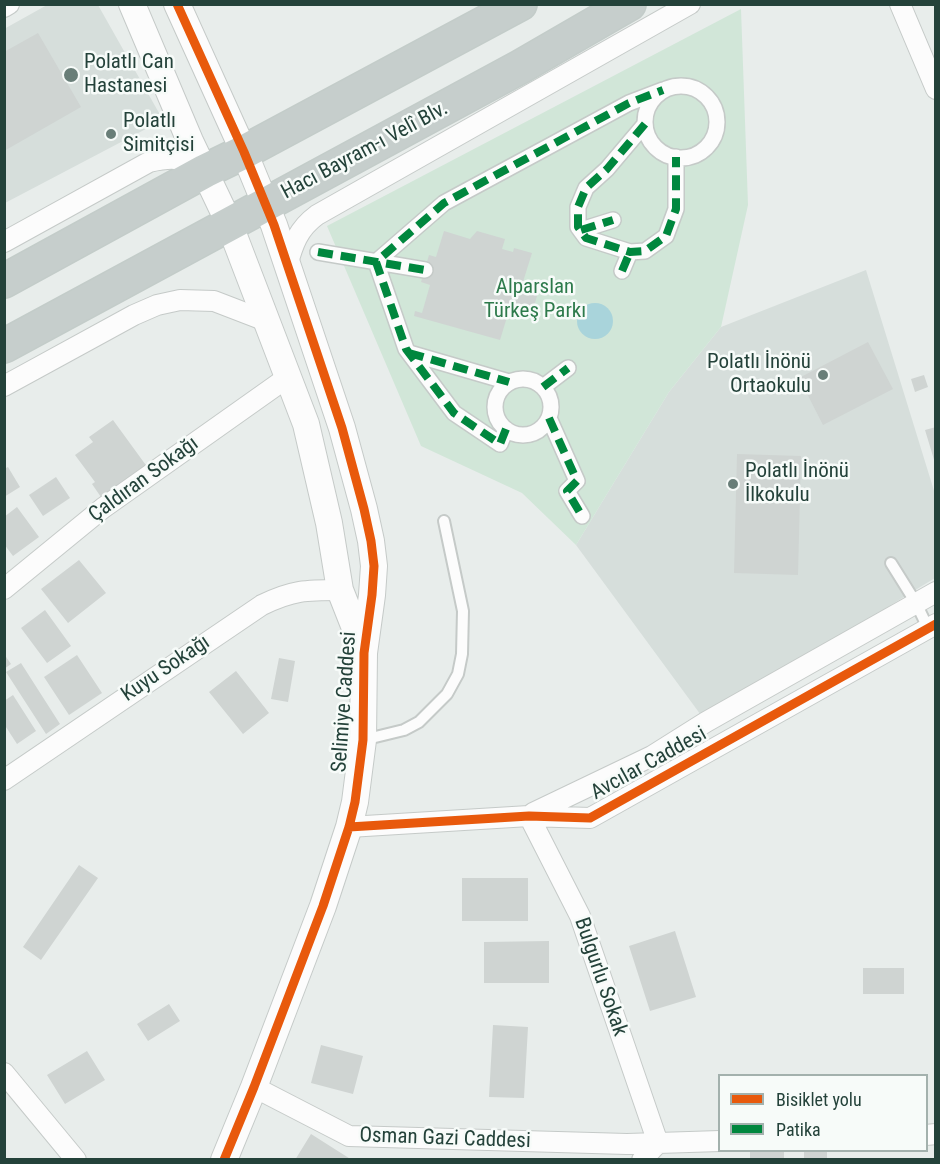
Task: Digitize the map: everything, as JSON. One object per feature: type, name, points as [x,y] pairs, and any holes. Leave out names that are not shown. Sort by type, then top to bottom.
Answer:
[{"type":"highway","points":[[4,281],[205,171],[520,4]]},
{"type":"highway","name":"Hacı Bayram-ı Velî Blv.","points":[[4,346],[510,72],[628,4]]},
{"type":"street","points":[[4,7],[9,4]]},
{"type":"street","name":"Selimiye Caddesi","points":[[132,4],[190,141],[229,223],[306,424],[329,523],[340,590],[364,653]]},
{"type":"street","name":"Selimiye Caddesi","points":[[177,4],[244,152],[287,266],[342,428],[371,541],[374,566],[364,653],[363,740],[355,802],[349,827],[323,906],[224,1160]]},
{"type":"street","points":[[287,266],[296,236],[317,215],[690,4]]},
{"type":"street","points":[[900,4],[936,89]]},
{"type":"street","points":[[376,262],[444,203],[629,104],[663,90],[675,86],[687,86],[707,97],[714,107],[717,118],[716,130],[711,141],[703,150],[693,156],[676,157],[659,151],[650,142],[645,124],[647,107],[663,90]]},
{"type":"street","points":[[645,124],[607,170],[586,188],[578,207],[578,227],[586,238],[630,252],[645,251],[666,236],[676,209],[676,157]]},
{"type":"street","points":[[4,242],[149,162],[167,158],[183,159],[205,171]]},
{"type":"street","points":[[581,230],[612,220]]},
{"type":"street","points":[[318,252],[425,270]]},
{"type":"street","points":[[622,271],[630,252]]},
{"type":"street","points":[[376,262],[409,353],[454,412],[500,444],[506,429]]},
{"type":"street","points":[[4,386],[134,315],[157,305],[180,300],[214,301],[266,321]]},
{"type":"street","points":[[409,353],[509,382],[527,379],[536,382],[549,395],[551,404],[549,418],[541,429],[524,435],[506,429],[499,423],[495,414],[497,396],[509,382]]},
{"type":"street","points":[[543,387],[568,368]]},
{"type":"street","name":"Çaldıran Sokağı","points":[[4,589],[111,502],[288,377]]},
{"type":"street","points":[[549,418],[577,481],[567,491],[582,516]]},
{"type":"street","name":"Kuyu Sokağı","points":[[4,780],[262,605],[285,594],[304,590],[340,590]]},
{"type":"street","name":"Avcılar Caddesi","points":[[529,816],[652,756],[706,722],[936,592]]},
{"type":"street","name":"Avcılar Caddesi","points":[[349,827],[529,816],[590,818],[932,626]]},
{"type":"street","name":"Bulgurlu Sokak","points":[[529,816],[580,916],[658,1143]]},
{"type":"street","points":[[7,1081],[76,1160]]},
{"type":"street","name":"Osman Gazi Caddesi","points":[[254,1087],[349,1136],[658,1143],[718,1141]]},
{"type":"street","points":[[642,1160],[658,1143]]},
{"type":"lane","points":[[363,740],[404,730],[419,722],[447,694],[458,675],[462,654],[463,611],[444,520]]},
{"type":"lane","points":[[891,563],[932,626]]},
{"type":"shaded area","name":"Polatlı Can Hastanesi","points":[[47,5],[98,5],[163,120],[5,203],[4,29]]},
{"type":"shaded area","name":"Polatlı İnönü İlkokulu","points":[[866,270],[935,494],[935,578],[706,722],[576,545],[669,392],[721,327]]},
{"type":"green space","name":"Alparslan Türkeş Parkı","points":[[741,9],[748,205],[721,327],[669,392],[576,545],[522,493],[421,446],[327,226]]},
{"type":"water","points":[[595,303],[607,309],[613,321],[607,333],[595,339],[583,333],[577,321],[583,309]]},
{"type":"building","points":[[38,33],[81,107],[4,151],[4,52]]},
{"type":"building","points":[[444,231],[470,239],[477,231],[505,239],[502,249],[513,252],[514,248],[532,253],[522,285],[539,289],[533,310],[511,304],[500,340],[414,316],[415,311],[422,313],[430,285],[421,282],[429,255],[436,257]]},
{"type":"building","points":[[868,342],[893,389],[823,425],[799,378]]},
{"type":"building","points":[[924,375],[928,387],[915,392],[911,379]]},
{"type":"building","points":[[113,420],[148,468],[103,500],[92,484],[95,482],[75,455],[93,442],[89,437]]},
{"type":"building","points":[[936,427],[936,463],[935,463],[925,430]]},
{"type":"building","points":[[737,454],[801,456],[798,575],[734,573]]},
{"type":"building","points":[[8,467],[20,487],[4,497],[4,469]]},
{"type":"building","points":[[56,477],[70,498],[43,516],[29,495]]},
{"type":"building","points":[[17,507],[39,537],[13,556],[4,544],[4,517]]},
{"type":"building","points":[[79,560],[106,593],[68,623],[41,589]]},
{"type":"building","points":[[45,610],[71,646],[47,663],[21,628]]},
{"type":"building","points":[[4,654],[11,664],[4,669]]},
{"type":"building","points":[[77,655],[102,693],[69,715],[44,677]]},
{"type":"building","points":[[279,658],[295,661],[288,702],[271,699]]},
{"type":"building","points":[[21,663],[60,724],[46,734],[6,672]]},
{"type":"building","points":[[236,671],[269,713],[243,734],[209,692]]},
{"type":"building","points":[[13,695],[36,731],[17,744],[4,724],[4,701]]},
{"type":"building","points":[[79,865],[98,878],[41,960],[23,947]]},
{"type":"building","points":[[462,878],[528,878],[528,921],[462,921]]},
{"type":"building","points":[[675,931],[696,997],[650,1011],[629,946]]},
{"type":"building","points":[[549,941],[549,983],[484,983],[484,942]]},
{"type":"building","points":[[863,968],[904,968],[904,994],[863,994]]},
{"type":"building","points":[[169,1004],[180,1021],[148,1041],[137,1024]]},
{"type":"building","points":[[493,1025],[528,1027],[524,1098],[489,1097]]},
{"type":"building","points":[[321,1045],[363,1056],[353,1094],[311,1083]]},
{"type":"building","points":[[87,1051],[105,1080],[65,1104],[47,1075]]},
{"type":"building","points":[[311,1134],[352,1160],[295,1160]]},
{"type":"building","points":[[750,1152],[784,1152],[784,1160],[750,1160]]},
{"type":"building","points":[[804,1152],[827,1152],[827,1160],[804,1160]]},
{"type":"marked path","points":[[506,429],[500,444],[454,413],[406,349],[376,262],[444,203],[629,103],[663,90]]},
{"type":"marked path","points":[[645,124],[607,169],[586,188],[578,207],[578,227],[586,238],[630,252],[645,251],[666,236],[676,209],[676,157]]},
{"type":"marked path","points":[[581,230],[613,220]]},
{"type":"marked path","points":[[318,252],[425,270]]},
{"type":"marked path","points":[[622,271],[630,252]]},
{"type":"marked path","points":[[409,353],[509,382]]},
{"type":"marked path","points":[[543,387],[568,368]]},
{"type":"marked path","points":[[549,418],[577,481],[567,491],[582,516]]},
{"type":"cycle path","points":[[177,4],[244,152],[274,225],[342,428],[364,509],[374,566],[364,653],[363,740],[355,802],[349,827],[323,906],[224,1160]]},
{"type":"cycle path","points":[[349,827],[529,816],[590,818],[936,624]]},
{"type":"place","name":"Polatlı Can Hastanesi","points":[[71,75]]},
{"type":"place","name":"Polatlı Simitçisi","points":[[111,134]]},
{"type":"place","name":"Polatlı İnönü Ortaokulu","points":[[823,375]]},
{"type":"place","name":"Polatlı İnönü İlkokulu","points":[[733,484]]}]
